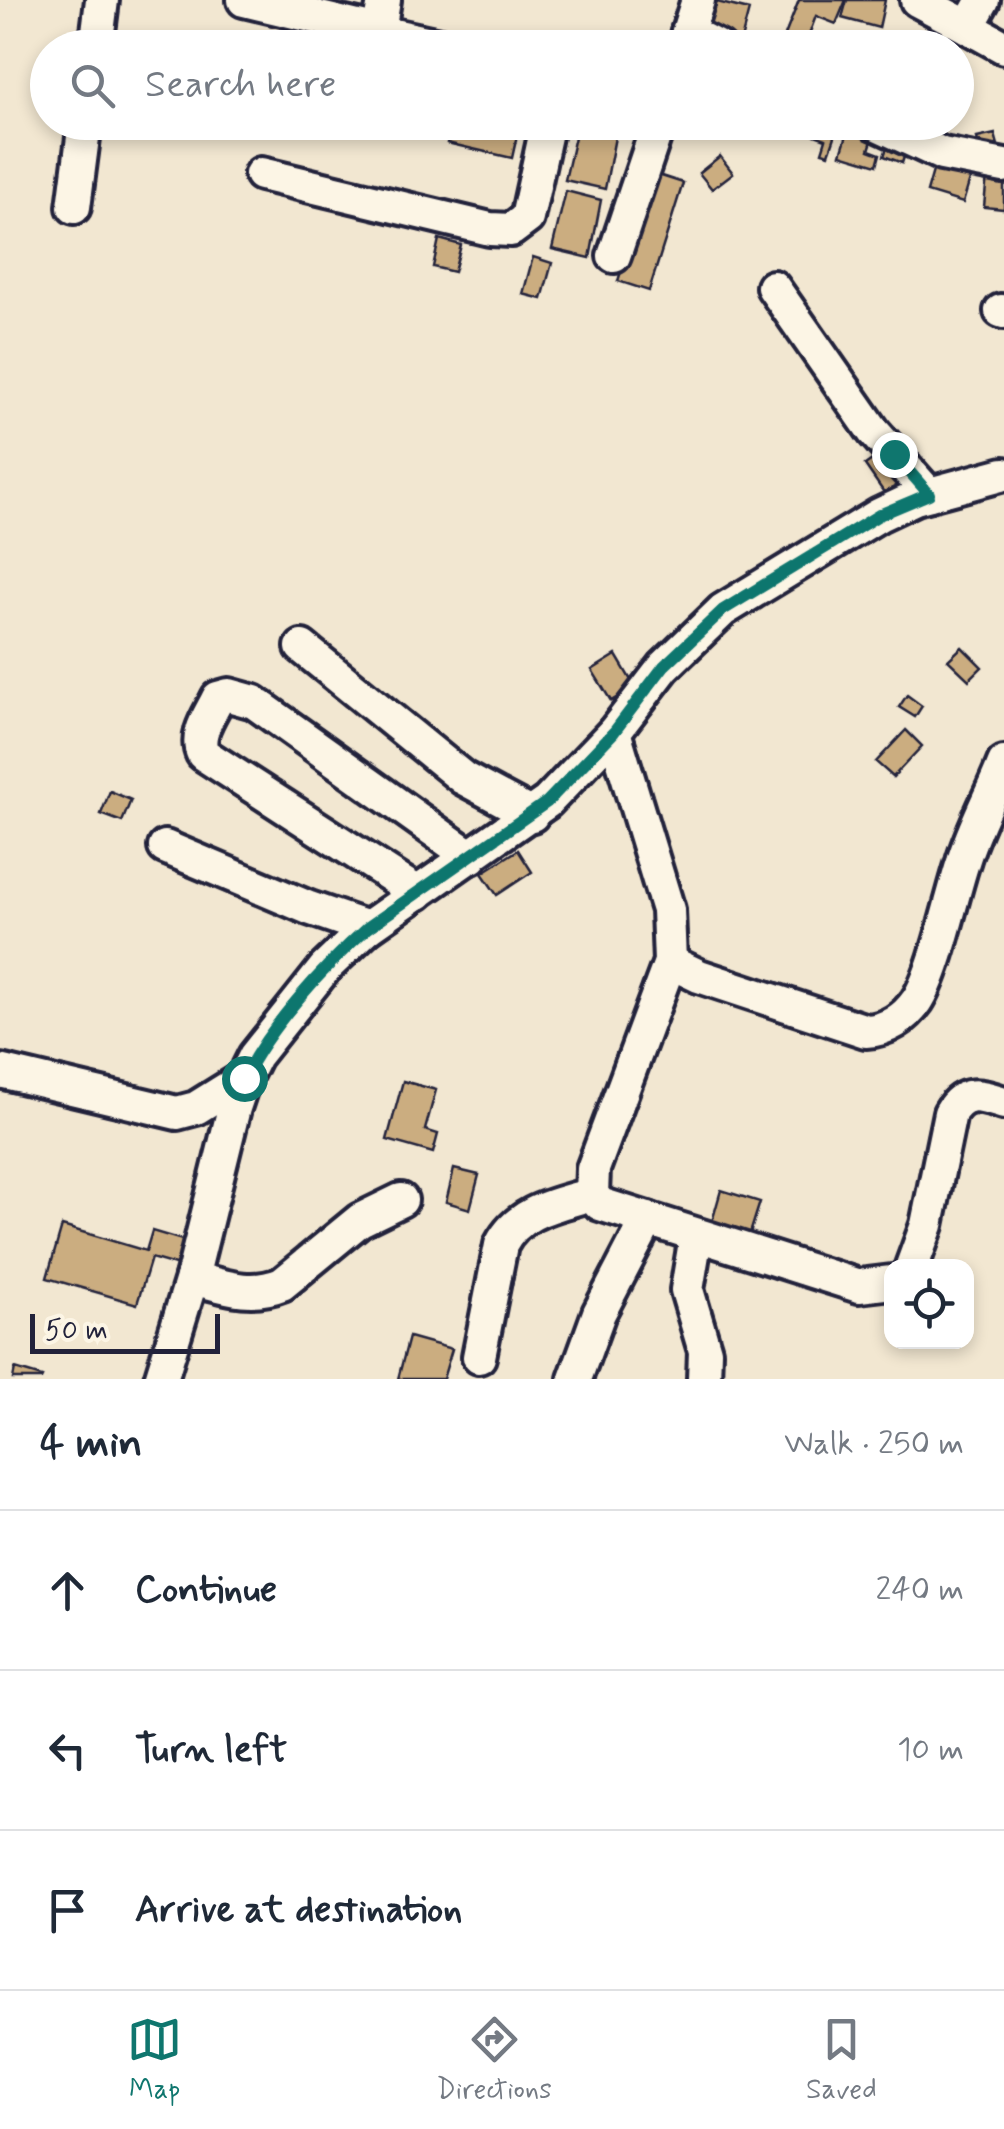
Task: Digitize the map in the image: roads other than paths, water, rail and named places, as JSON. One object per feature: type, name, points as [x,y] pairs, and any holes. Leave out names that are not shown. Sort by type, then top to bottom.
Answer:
[{"type":"street","points":[[98,30],[102,0]]},
{"type":"street","points":[[244,0],[381,16],[412,30]]},
{"type":"street","points":[[689,30],[698,0]]},
{"type":"street","points":[[917,0],[976,14],[1004,47]]},
{"type":"street","points":[[74,207],[83,140]]},
{"type":"street","points":[[260,174],[490,229],[511,230],[527,218],[544,140]]},
{"type":"street","points":[[614,256],[653,140]]},
{"type":"street","points":[[912,140],[942,154],[1004,166]]},
{"type":"street","points":[[773,287],[874,432],[929,494]]},
{"type":"street","points":[[161,1379],[192,1278],[244,1078],[254,1056],[325,968],[367,928],[532,815],[614,732],[664,666],[723,610],[879,515],[929,494],[1004,474]]},
{"type":"street","points":[[302,647],[463,778],[532,815]]},
{"type":"street","points":[[418,893],[203,754],[200,735],[218,698],[229,695],[254,702],[471,857]]},
{"type":"street","points":[[614,732],[668,910],[670,962],[592,1169],[592,1194],[600,1204],[858,1286],[884,1283]]},
{"type":"street","points":[[670,962],[699,976],[866,1031],[893,1024],[910,1009],[925,986],[964,857],[1004,763]]},
{"type":"street","points":[[166,847],[367,928]]},
{"type":"street","points":[[0,1071],[177,1112],[196,1108],[244,1078]]},
{"type":"street","points":[[915,1259],[927,1225],[950,1113],[964,1096],[1004,1104]]},
{"type":"street","points":[[479,1357],[501,1246],[508,1231],[532,1213],[592,1194]]},
{"type":"street","points":[[192,1278],[241,1291],[268,1290],[282,1284],[360,1220],[400,1200]]},
{"type":"street","points":[[575,1379],[599,1314],[648,1219]]},
{"type":"street","points":[[696,1236],[687,1290],[704,1350],[704,1379]]}]
